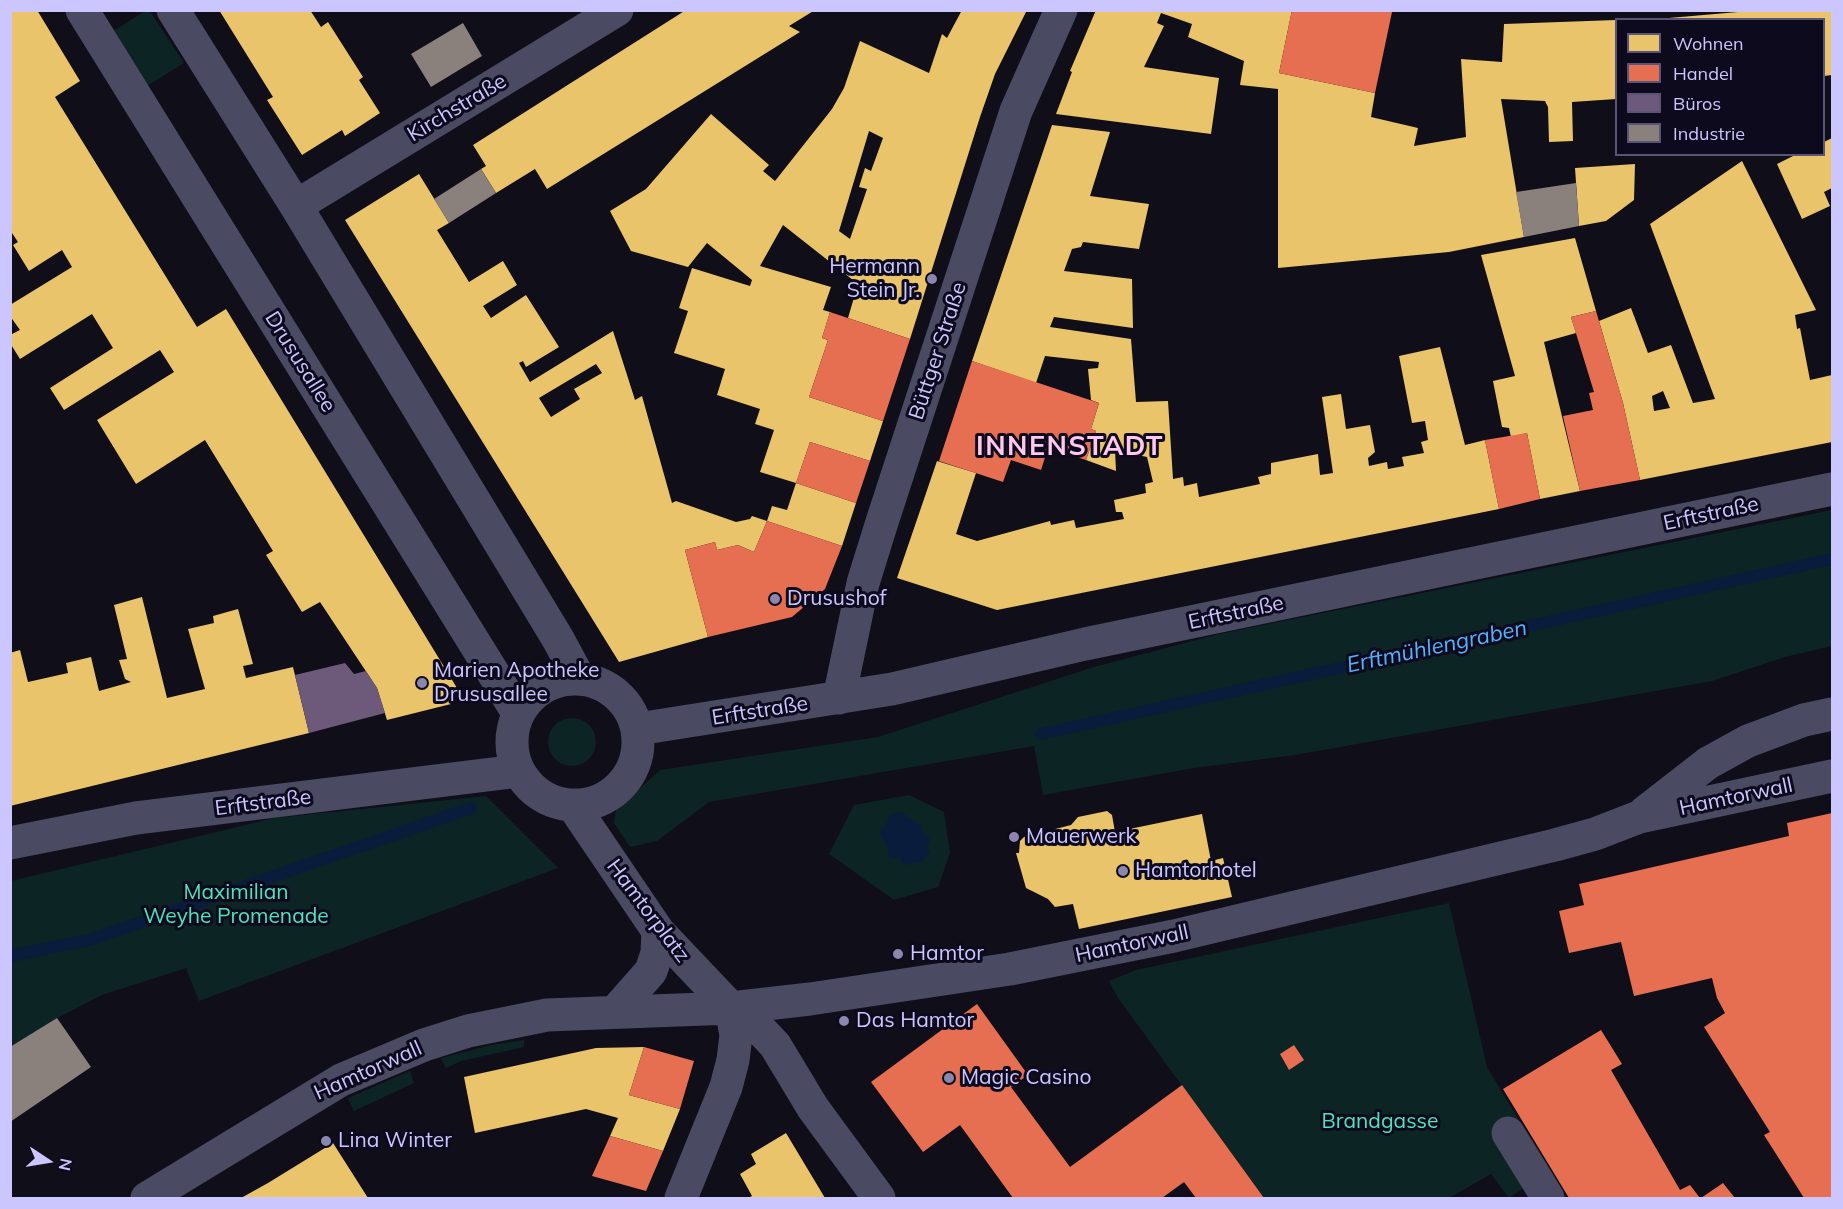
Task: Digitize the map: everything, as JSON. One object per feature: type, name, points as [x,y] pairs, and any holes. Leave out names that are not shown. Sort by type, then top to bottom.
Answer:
[{"type":"street","name":"Drususallee","points":[[82,10],[518,714]]},
{"type":"street","points":[[173,10],[296,206],[558,639],[579,678]]},
{"type":"street","name":"Kirchstraße","points":[[296,206],[617,10]]},
{"type":"street","name":"Büttger Straße","points":[[839,698],[863,583],[882,522],[1016,111],[1061,10]]},
{"type":"street","name":"Erftstraße","points":[[638,729],[892,689],[1085,644],[1833,489]]},
{"type":"street","points":[[579,678],[599,683],[617,694],[630,710],[638,729],[636,758],[624,783],[602,800],[574,807],[557,804],[541,797],[528,786],[518,771],[512,752],[512,732],[518,714],[528,698],[543,687],[560,680],[579,678]]},
{"type":"street","name":"Hamtorwall","points":[[1639,817],[1708,763],[1748,741],[1804,720],[1833,714]]},
{"type":"street","name":"Erftstraße","points":[[10,843],[136,818],[518,771]]},
{"type":"street","name":"Hamtorwall","points":[[147,1198],[341,1080],[402,1054],[468,1031],[547,1016],[731,1008],[810,999],[1010,969],[1174,936],[1555,845],[1594,834],[1639,817],[1833,776]]},
{"type":"street","name":"Hamtorplatz","points":[[574,807],[658,931],[731,1008],[758,1027],[775,1045],[813,1108],[879,1198]]},
{"type":"street","points":[[615,1012],[651,971],[657,953],[658,931]]},
{"type":"street","points":[[681,1198],[726,1087],[736,1035],[731,1008]]},
{"type":"street","points":[[1508,1133],[1548,1198]]},
{"type":"green space","points":[[145,11],[150,11],[184,63],[147,86],[112,32]]},
{"type":"green space","points":[[1832,510],[1832,646],[1785,657],[1712,681],[1295,755],[1194,768],[1043,795],[1034,746],[709,802],[657,841],[630,847],[614,823],[616,810],[660,770],[878,737],[1094,667],[1219,634]]},
{"type":"green space","points":[[567,718],[577,718],[589,725],[596,737],[596,747],[589,759],[577,766],[567,766],[552,755],[548,747],[548,737],[559,722]]},
{"type":"green space","points":[[909,795],[944,812],[950,853],[938,887],[894,900],[829,854],[854,805]]},
{"type":"green space","name":"Maximilian Weyhe Promenade","points":[[486,796],[558,868],[199,1001],[186,968],[102,995],[57,1018],[11,1047],[11,881],[275,818]]},
{"type":"green space","name":"Brandgasse","points":[[1449,903],[1487,1067],[1549,1170],[1509,1198],[1491,1174],[1449,1198],[1264,1198],[1118,998],[1109,981],[1136,970]]},
{"type":"green space","points":[[524,1040],[524,1047],[461,1061],[446,1068],[441,1058],[491,1045]]},
{"type":"green space","points":[[410,1071],[414,1083],[354,1111],[348,1098]]},
{"type":"water","points":[[901,812],[922,827],[920,831],[930,839],[927,848],[930,851],[923,861],[904,865],[900,858],[891,858],[887,853],[889,849],[879,833],[886,825],[890,815]]},
{"type":"building: Wohnen","points":[[10,10],[37,10],[80,81],[55,97],[197,327],[226,309],[457,688],[451,704],[387,720],[377,688],[320,602],[302,612],[266,555],[273,551],[205,440],[136,484],[97,420],[174,372],[160,350],[64,410],[50,388],[113,348],[92,314],[20,359],[10,343],[10,335],[20,330],[10,316],[10,305],[72,267],[62,250],[29,271],[13,245],[18,242],[10,230]]},
{"type":"building: Wohnen","points":[[219,10],[310,10],[321,27],[328,22],[363,77],[359,80],[380,113],[345,136],[342,130],[302,155],[267,100],[273,97]]},
{"type":"building: Wohnen","points":[[686,10],[815,10],[789,26],[800,32],[547,189],[535,169],[496,193],[481,169],[486,166],[473,145]]},
{"type":"building: Wohnen","points":[[962,10],[1027,10],[995,74],[910,339],[848,318],[858,284],[783,225],[760,266],[831,287],[823,310],[830,312],[822,338],[828,340],[809,397],[883,421],[870,461],[810,442],[796,483],[760,472],[774,430],[755,424],[760,409],[717,395],[725,369],[674,353],[688,311],[679,308],[692,268],[750,286],[752,280],[707,243],[688,267],[631,251],[610,211],[646,189],[711,114],[769,165],[763,171],[775,181],[832,109],[844,88],[860,41],[929,73],[942,34],[947,38]],"holes":[[[869,131],[883,138],[871,171],[865,168],[859,187],[867,189],[850,239],[839,231]]]},
{"type":"building: Wohnen","points":[[1096,10],[1292,10],[1279,73],[1375,93],[1371,117],[1418,128],[1414,146],[1466,137],[1461,59],[1502,62],[1504,24],[1615,20],[1615,99],[1572,102],[1573,141],[1549,142],[1548,107],[1545,101],[1501,99],[1524,237],[1449,252],[1278,268],[1278,89],[1240,85],[1244,61],[1188,37],[1192,24],[1161,13],[1157,23],[1164,26],[1144,67],[1219,78],[1211,134],[1056,114],[1072,72],[1070,71]]},
{"type":"building: Wohnen","points":[[1761,10],[1832,10],[1832,75],[1825,76],[1825,18],[1669,18]]},
{"type":"building: Wohnen","points":[[1052,125],[1110,132],[1090,196],[1149,204],[1139,249],[1083,242],[1081,247],[1072,249],[1064,271],[1132,279],[1133,328],[1054,317],[1050,327],[1131,339],[1136,402],[1168,401],[1173,479],[1183,477],[1184,486],[1197,483],[1199,497],[1260,484],[1258,477],[1271,474],[1271,463],[1318,454],[1320,475],[1333,473],[1322,397],[1341,394],[1346,429],[1370,425],[1375,452],[1368,458],[1369,466],[1387,462],[1388,469],[1404,466],[1402,457],[1424,453],[1421,442],[1428,440],[1425,421],[1412,423],[1399,356],[1440,347],[1465,445],[1485,440],[1499,509],[997,610],[897,578],[937,461],[976,473],[956,534],[977,541],[1050,521],[1051,525],[1074,520],[1076,528],[1124,519],[1122,512],[1116,512],[1114,500],[1146,493],[1145,484],[1153,482],[1147,457],[1115,450],[1116,471],[1086,460],[1096,431],[1091,429],[1099,403],[1091,400],[1088,369],[1098,368],[1099,362],[1045,356],[1036,383],[972,361]]},
{"type":"building: Wohnen","points":[[1832,138],[1832,188],[1824,192],[1830,206],[1802,219],[1777,164],[1793,156],[1825,156],[1825,142]]},
{"type":"building: Wohnen","points":[[1742,161],[1816,310],[1795,315],[1797,329],[1800,328],[1810,380],[1832,375],[1832,442],[1640,480],[1623,403],[1599,321],[1631,308],[1648,353],[1671,345],[1693,403],[1715,399],[1650,224]],"holes":[[[1663,391],[1670,408],[1654,411],[1652,396]]]},
{"type":"building: Wohnen","points":[[1635,164],[1634,200],[1606,221],[1579,226],[1575,168]]},
{"type":"building: Wohnen","points":[[419,174],[449,223],[437,230],[469,282],[503,261],[517,285],[483,306],[491,318],[526,295],[559,347],[526,367],[523,361],[519,363],[530,382],[613,331],[635,400],[642,396],[672,503],[676,501],[736,522],[750,519],[752,516],[767,521],[754,552],[738,545],[717,550],[715,542],[685,550],[708,637],[619,662],[345,220]],"holes":[[[596,364],[602,373],[574,389],[580,399],[551,417],[539,398]]]},
{"type":"building: Wohnen","points":[[1575,238],[1596,311],[1571,317],[1576,333],[1544,342],[1580,491],[1540,499],[1527,433],[1511,437],[1509,428],[1502,427],[1493,381],[1515,376],[1481,255]]},
{"type":"building: Wohnen","points":[[796,483],[856,503],[842,546],[767,521],[772,506],[787,510]]},
{"type":"building: Wohnen","points":[[142,597],[167,698],[205,689],[188,629],[214,623],[213,616],[238,609],[253,664],[243,666],[246,678],[293,667],[309,733],[10,806],[10,653],[20,650],[28,682],[68,673],[66,663],[91,657],[99,691],[131,682],[125,679],[119,660],[127,659],[114,605]]},
{"type":"building: Wohnen","name":"Hamtorhotel","points":[[1107,811],[1112,815],[1115,832],[1202,814],[1211,861],[1223,858],[1232,897],[1079,929],[1073,904],[1055,907],[1048,899],[1026,888],[1016,853],[1019,853],[1020,841],[1024,837],[1071,825],[1078,817]]},
{"type":"building: Wohnen","points":[[644,1047],[629,1095],[680,1109],[663,1151],[610,1136],[618,1118],[586,1109],[475,1133],[464,1077],[596,1048]]},
{"type":"building: Wohnen","points":[[786,1133],[825,1198],[748,1198],[752,1196],[740,1174],[756,1164],[751,1154]]},
{"type":"building: Wohnen","points":[[333,1143],[368,1198],[241,1198],[268,1183]]},
{"type":"building: Handel","points":[[1292,10],[1392,12],[1375,93],[1279,73]]},
{"type":"building: Handel","points":[[1596,311],[1623,403],[1640,480],[1580,491],[1563,416],[1593,410],[1589,393],[1594,392],[1571,317]]},
{"type":"building: Handel","points":[[830,312],[910,339],[883,421],[809,397],[828,340],[822,338]]},
{"type":"building: Handel","points":[[972,361],[1099,403],[1091,429],[1096,431],[1086,460],[1048,448],[1041,470],[1011,460],[1003,482],[939,461]]},
{"type":"building: Handel","points":[[1527,433],[1540,499],[1499,509],[1485,440]]},
{"type":"building: Handel","points":[[810,442],[870,461],[856,503],[796,483]]},
{"type":"building: Handel","points":[[767,521],[842,546],[825,589],[792,617],[708,637],[685,550],[715,542],[717,550],[738,545],[754,552]]},
{"type":"building: Handel","points":[[1832,813],[1832,1198],[1804,1198],[1764,1135],[1770,1132],[1704,1027],[1725,1013],[1717,998],[1712,978],[1634,996],[1621,942],[1569,953],[1559,911],[1584,905],[1579,884],[1789,836],[1787,823]]},
{"type":"building: Handel","points":[[977,1004],[1028,1075],[1011,1087],[1070,1167],[1182,1085],[1264,1198],[1196,1198],[1184,1182],[1162,1198],[1013,1198],[960,1125],[923,1152],[871,1082]]},
{"type":"building: Handel","points":[[1601,1030],[1622,1064],[1611,1070],[1680,1190],[1690,1185],[1700,1198],[1569,1198],[1503,1089]]},
{"type":"building: Handel","points":[[1294,1045],[1304,1060],[1289,1070],[1280,1054]]},
{"type":"building: Handel","points":[[644,1047],[694,1061],[680,1109],[629,1095]]},
{"type":"building: Handel","points":[[610,1136],[663,1151],[646,1191],[592,1176]]},
{"type":"building: Handel","points":[[1723,1183],[1735,1198],[1701,1198]]},
{"type":"building: Büros","points":[[345,663],[354,674],[366,671],[377,688],[385,713],[309,733],[295,675]]},
{"type":"building: Industrie","points":[[463,23],[482,56],[431,87],[411,54]]},
{"type":"building: Industrie","points":[[481,169],[496,193],[449,223],[434,199]]},
{"type":"building: Industrie","points":[[1576,183],[1579,226],[1524,237],[1516,192]]},
{"type":"building: Industrie","points":[[57,1018],[91,1067],[10,1122],[10,1047]]},
{"type":"waterway","name":"Erftmühlengraben","points":[[1041,734],[1832,559]]},
{"type":"waterway","name":"Erftmühlengraben","points":[[10,956],[93,939],[471,808]]},
{"type":"place","name":"Hermann Stein Jr.","points":[[932,279]]},
{"type":"place","name":"Drusushof","points":[[775,599]]},
{"type":"place","name":"Marien Apotheke Drususallee","points":[[422,683]]},
{"type":"place","name":"Mauerwerk","points":[[1014,837]]},
{"type":"place","name":"Hamtorhotel","points":[[1123,871]]},
{"type":"place","name":"Hamtor","points":[[898,954]]},
{"type":"place","name":"Das Hamtor","points":[[844,1021]]},
{"type":"place","name":"Magic Casino","points":[[949,1078]]},
{"type":"place","name":"Lina Winter","points":[[326,1141]]},
{"type":"district","name":"INNENSTADT","points":[[1070,447]]}]
